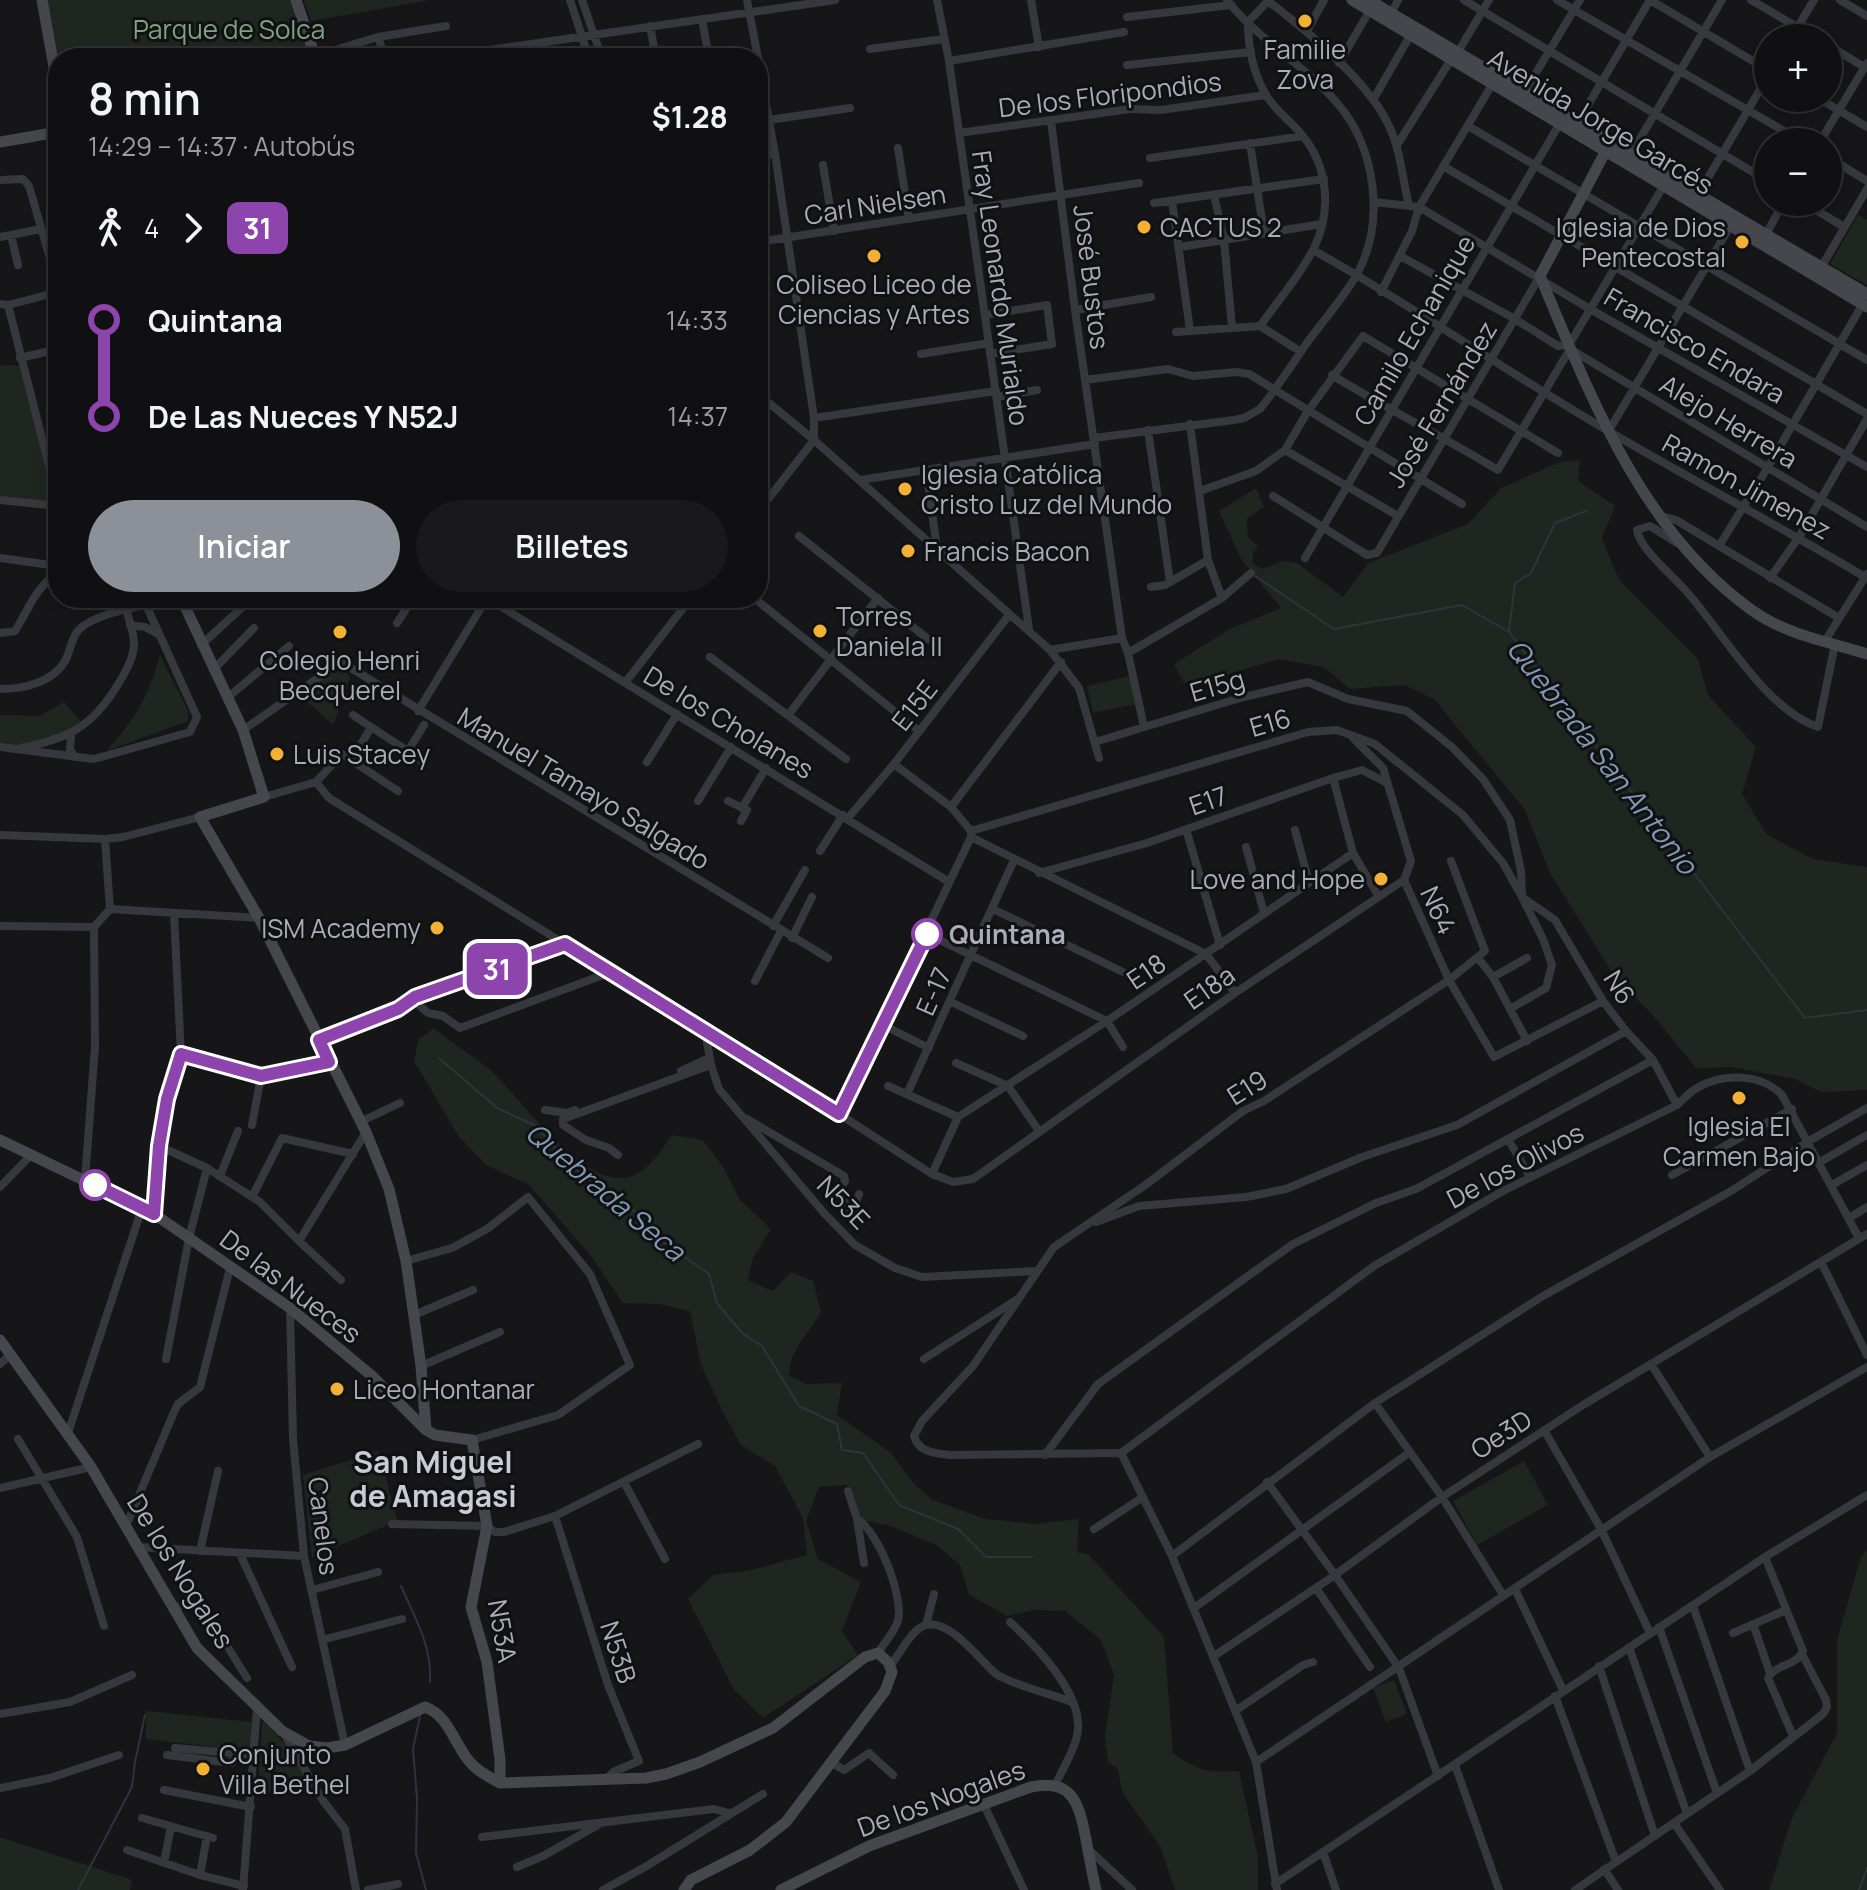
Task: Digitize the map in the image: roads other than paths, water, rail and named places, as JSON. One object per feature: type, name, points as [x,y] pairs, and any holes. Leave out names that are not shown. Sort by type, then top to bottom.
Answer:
[{"type":"street","points":[[42,0],[51,48]]},
{"type":"street","points":[[296,0],[310,48]]},
{"type":"street","points":[[570,0],[586,48]]},
{"type":"street","points":[[582,0],[599,48]]},
{"type":"street","points":[[747,0],[756,48]]},
{"type":"street","points":[[527,48],[594,34],[835,0]]},
{"type":"street","name":"Fray Leonardo Murialdo","points":[[937,0],[949,61],[1029,629]]},
{"type":"street","points":[[1031,0],[1039,47]]},
{"type":"street","points":[[1260,326],[1313,250],[1322,224],[1325,201],[1324,179],[1315,153],[1265,95],[1251,52],[1248,22],[1268,0],[1307,31],[1373,100],[1388,123],[1397,145],[1414,206]]},
{"type":"street","points":[[1307,31],[1324,0]]},
{"type":"street","name":"Avenida Jorge Garcés","points":[[1352,0],[1391,13],[1493,83],[1560,123],[1631,154],[1766,234],[1818,271]]},
{"type":"street","points":[[1391,13],[1398,0]]},
{"type":"street","points":[[1464,0],[1754,173]]},
{"type":"street","points":[[1397,145],[1489,0]]},
{"type":"street","points":[[1557,0],[1778,128]]},
{"type":"street","points":[[1525,91],[1580,0]]},
{"type":"street","points":[[1578,122],[1650,0],[1754,64]]},
{"type":"street","points":[[1631,154],[1722,0]]},
{"type":"street","points":[[1751,0],[1792,24]]},
{"type":"street","points":[[1799,24],[1814,0]]},
{"type":"street","points":[[1840,0],[1867,16]]},
{"type":"street","points":[[860,480],[1006,458],[1148,430],[1191,428],[1244,418],[1260,409],[1357,274],[1368,245],[1374,202],[1365,153],[1354,127],[1339,105],[1299,64],[1229,3],[1127,17]]},
{"type":"street","points":[[1339,63],[1370,5]]},
{"type":"street","name":"Avenida Jorge Garcés","points":[[1370,5],[1411,34],[1525,91],[1578,122],[1664,185],[1866,300]]},
{"type":"street","points":[[702,19],[707,48]]},
{"type":"street","points":[[342,48],[378,37],[446,26]]},
{"type":"street","points":[[650,26],[654,48]]},
{"type":"street","points":[[949,61],[1124,32]]},
{"type":"street","points":[[1373,100],[1411,34]]},
{"type":"street","points":[[378,37],[382,48]]},
{"type":"street","points":[[870,49],[944,39]]},
{"type":"street","points":[[1127,65],[1251,52]]},
{"type":"street","points":[[1842,53],[1866,66],[1842,105]]},
{"type":"street","points":[[1381,292],[1400,256],[1414,206],[1443,166],[1493,83]]},
{"type":"street","name":"De los Floripondios","points":[[959,133],[1130,109],[1161,110],[1265,95]]},
{"type":"street","points":[[1698,195],[1754,98]]},
{"type":"street","points":[[769,120],[850,108]]},
{"type":"street","points":[[1842,112],[1867,127]]},
{"type":"street","points":[[768,114],[814,418],[814,440],[768,499]]},
{"type":"street","name":"José Bustos","points":[[1051,121],[1122,638],[1144,727]]},
{"type":"street","name":"Camilo Echanique","points":[[1305,558],[1560,123]]},
{"type":"street","points":[[1468,126],[1867,360]]},
{"type":"street","points":[[0,142],[48,134]]},
{"type":"street","points":[[1150,158],[1303,136]]},
{"type":"street","points":[[1250,143],[1264,233]]},
{"type":"street","points":[[1608,146],[1540,276],[1608,432],[1659,516],[1712,577],[1755,613],[1795,633],[1867,654]]},
{"type":"street","points":[[898,148],[909,219]]},
{"type":"street","points":[[768,155],[775,154]]},
{"type":"street","points":[[823,165],[834,231]]},
{"type":"street","points":[[1443,166],[1867,416],[1799,537],[1770,578]]},
{"type":"street","points":[[1842,166],[1867,181]]},
{"type":"street","points":[[0,180],[23,179],[29,186],[48,254]]},
{"type":"street","points":[[1154,203],[1324,179]]},
{"type":"street","name":"Carl Nielsen","points":[[768,241],[1139,183]]},
{"type":"street","points":[[1332,375],[1390,411],[1445,438],[1498,470],[1664,185]]},
{"type":"street","points":[[1818,271],[1867,189]]},
{"type":"street","points":[[1214,195],[1224,240],[1232,327]]},
{"type":"street","points":[[1172,201],[1190,330]]},
{"type":"street","name":"Francisco Endara","points":[[1374,202],[1414,206],[1867,467]]},
{"type":"street","points":[[1766,234],[1776,216]]},
{"type":"street","points":[[1826,216],[1844,227]]},
{"type":"street","points":[[1180,247],[1322,224]]},
{"type":"street","points":[[1608,432],[1731,225]]},
{"type":"street","points":[[0,237],[41,229]]},
{"type":"street","points":[[11,235],[18,265]]},
{"type":"street","name":"Ramon Jimenez","points":[[1313,250],[1357,274],[1381,292],[1608,432],[1866,575]]},
{"type":"street","name":"Alejo Herrera","points":[[1400,256],[1558,346],[1570,347],[1867,527]]},
{"type":"street","name":"José Fernández","points":[[1323,528],[1372,554],[1421,479],[1540,276]]},
{"type":"street","points":[[48,292],[4,304],[48,466]]},
{"type":"street","points":[[1075,310],[1151,297]]},
{"type":"street","points":[[1719,546],[1866,300]]},
{"type":"street","points":[[985,315],[1047,305],[1052,344],[990,354]]},
{"type":"street","points":[[1176,332],[1260,326],[1301,352]]},
{"type":"street","points":[[1200,491],[1256,471],[1285,450],[1332,375],[1363,336],[1558,453]]},
{"type":"street","points":[[921,354],[989,343]]},
{"type":"street","points":[[20,358],[48,351]]},
{"type":"street","points":[[1085,380],[1168,369],[1193,376],[1243,372],[1462,504]]},
{"type":"street","points":[[814,418],[1037,390]]},
{"type":"street","points":[[768,402],[1050,650],[1079,688],[1099,758]]},
{"type":"street","points":[[1191,428],[1208,560],[1222,598]]},
{"type":"street","points":[[1148,430],[1170,582]]},
{"type":"street","points":[[1285,450],[1398,516]]},
{"type":"street","points":[[926,470],[937,548]]},
{"type":"street","points":[[1273,496],[1323,528]]},
{"type":"street","points":[[0,500],[48,503]]},
{"type":"street","points":[[1659,516],[1676,520],[1839,618]]},
{"type":"street","points":[[1684,548],[1656,529],[1644,526],[1637,530],[1642,543],[1688,593],[1732,651],[1764,686],[1806,723],[1818,727],[1830,643],[1839,618],[1866,575]]},
{"type":"street","points":[[799,536],[928,639]]},
{"type":"street","points":[[0,558],[48,565]]},
{"type":"street","points":[[1151,587],[1170,582],[1208,560]]},
{"type":"street","points":[[1128,653],[1222,598],[1251,573]]},
{"type":"street","points":[[0,633],[15,631],[28,605],[48,580]]},
{"type":"street","points":[[789,714],[878,598]]},
{"type":"street","points":[[13,750],[52,742],[71,733],[105,706],[125,674],[135,645],[130,625],[120,608]]},
{"type":"street","points":[[0,689],[21,689],[50,677],[64,663],[78,631],[94,620],[134,608]]},
{"type":"street","points":[[0,747],[94,759],[190,732],[195,726],[196,712],[147,608]]},
{"type":"street","points":[[186,608],[243,730],[264,797]]},
{"type":"street","points":[[201,645],[241,608]]},
{"type":"street","points":[[397,623],[407,608]]},
{"type":"street","points":[[418,711],[481,608]]},
{"type":"street","name":"De los Cholanes","points":[[503,608],[949,882]]},
{"type":"street","points":[[625,683],[683,608]]},
{"type":"street","points":[[767,608],[919,731]]},
{"type":"street","name":"E15E","points":[[820,851],[845,817],[894,764],[1009,615]]},
{"type":"street","points":[[130,625],[145,627],[159,635]]},
{"type":"street","points":[[213,670],[254,628]]},
{"type":"street","points":[[1050,650],[1122,638]]},
{"type":"street","points":[[227,698],[289,646]]},
{"type":"street","points":[[710,657],[846,759]]},
{"type":"street","name":"Manuel Tamayo Salgado","points":[[243,730],[341,662],[828,958]]},
{"type":"street","points":[[951,807],[1061,662]]},
{"type":"street","name":"E15g","points":[[1095,742],[1240,698],[1308,682],[1348,699],[1407,711],[1452,747],[1483,779],[1510,820],[1521,871],[1522,897]]},
{"type":"street","points":[[647,762],[677,714]]},
{"type":"street","points":[[353,715],[421,761]]},
{"type":"street","points":[[408,751],[424,725]]},
{"type":"street","points":[[352,760],[371,727]]},
{"type":"street","name":"E16","points":[[971,834],[1308,732],[1337,730],[1375,744],[1463,815],[1503,863],[1549,954],[1551,976],[1541,993],[1510,1009]]},
{"type":"street","points":[[71,733],[70,750],[75,757]]},
{"type":"street","name":"N64","points":[[1350,735],[1383,768],[1411,861],[1404,880],[1449,980],[1494,1057],[1527,1041]]},
{"type":"street","points":[[698,801],[731,747]]},
{"type":"street","points":[[0,835],[123,837],[316,782],[340,755],[398,791]]},
{"type":"street","points":[[894,764],[951,807],[971,834],[1039,873],[1206,954],[1235,993]]},
{"type":"street","points":[[742,808],[766,768]]},
{"type":"street","name":"E17","points":[[1039,873],[1147,843],[1362,770],[1387,783]]},
{"type":"street","points":[[1333,778],[1353,853],[1379,897]]},
{"type":"street","points":[[316,782],[329,798],[932,1174],[958,1117],[888,1086]]},
{"type":"street","points":[[728,801],[747,810],[741,821]]},
{"type":"street","points":[[200,817],[259,918],[363,1127],[389,1189],[406,1261],[421,1366],[426,1430],[435,1435],[472,1440],[558,1415],[630,1365],[590,1274],[528,1197],[487,1229],[452,1248],[406,1261]]},
{"type":"street","points":[[1186,829],[1220,945]]},
{"type":"street","points":[[1295,830],[1309,882]]},
{"type":"street","points":[[839,1114],[971,834]]},
{"type":"street","points":[[85,1180],[95,1046],[94,927],[110,909],[105,839]]},
{"type":"street","points":[[1246,847],[1264,913]]},
{"type":"street","name":"E18","points":[[958,1117],[1107,1021],[1353,853]]},
{"type":"street","name":"E-17","points":[[907,1094],[1014,860]]},
{"type":"street","name":"E19","points":[[1045,1455],[950,1455],[930,1452],[919,1446],[914,1436],[922,1421],[973,1366],[1054,1247],[1144,1186],[1243,1111],[1264,1101],[1449,980],[1485,951],[1451,861]]},
{"type":"street","points":[[755,981],[805,870]]},
{"type":"street","name":"E18a","points":[[932,1174],[953,1182],[973,1179],[1235,993],[1404,880]]},
{"type":"street","points":[[792,938],[812,897]]},
{"type":"street","name":"N6","points":[[1522,897],[1555,920],[1603,1001],[1653,1060],[1677,1105]]},
{"type":"street","points":[[110,909],[259,918]]},
{"type":"street","points":[[993,909],[1123,972]]},
{"type":"street","points":[[154,1214],[159,1146],[167,1099],[181,1054],[174,914]]},
{"type":"street","points":[[0,926],[94,927]]},
{"type":"street","points":[[925,933],[1107,1021],[1123,1047]]},
{"type":"street","points":[[319,1040],[398,1009],[412,999],[565,944]]},
{"type":"street","points":[[1478,958],[1493,977],[1527,1041],[1603,1001]]},
{"type":"street","points":[[1493,977],[1527,958]]},
{"type":"street","points":[[412,999],[428,1013],[443,1016],[460,1028],[611,972]]},
{"type":"street","points":[[951,1002],[1023,1036]]},
{"type":"street","points":[[883,1025],[929,1048]]},
{"type":"street","name":"N53E","points":[[705,1031],[710,1062],[719,1089],[855,1245],[895,1268],[922,1277],[1036,1271]]},
{"type":"street","points":[[1080,1228],[1139,1206],[1246,1197],[1286,1189],[1362,1157],[1457,1125],[1626,1031]]},
{"type":"street","points":[[181,1054],[261,1076],[329,1062]]},
{"type":"street","points":[[1045,1455],[1098,1384],[1293,1244],[1376,1203],[1416,1189],[1653,1060]]},
{"type":"street","points":[[545,1110],[568,1113],[710,1062]]},
{"type":"street","points":[[618,1155],[563,1125],[563,1119],[710,1062]]},
{"type":"street","points":[[956,1063],[1008,1086],[1039,1131]]},
{"type":"street","points":[[252,1125],[261,1076]]},
{"type":"street","name":"De los Olivos","points":[[1121,1453],[1374,1266],[1530,1177],[1677,1105],[1697,1088],[1730,1077],[1752,1079],[1776,1088],[1792,1109]]},
{"type":"street","points":[[302,1239],[353,1154],[363,1127],[400,1103]]},
{"type":"street","points":[[1172,1556],[1375,1403],[1543,1296],[1731,1191],[1867,1108]]},
{"type":"street","points":[[1672,1175],[1792,1109],[1849,1218],[1863,1236]]},
{"type":"street","points":[[741,1115],[844,1176],[845,1181],[838,1192],[849,1208],[854,1208],[859,1194]]},
{"type":"street","points":[[220,1176],[238,1131]]},
{"type":"street","points":[[1820,1162],[1867,1135]]},
{"type":"street","points":[[252,1197],[282,1138],[353,1154]]},
{"type":"street","points":[[1508,1139],[1530,1177]]},
{"type":"street","name":"De las Nueces","points":[[0,1140],[154,1214],[290,1308],[372,1376],[426,1430]]},
{"type":"street","points":[[159,1146],[207,1168],[252,1197],[302,1239],[341,1280]]},
{"type":"street","points":[[0,1187],[31,1155]]},
{"type":"street","points":[[1832,1185],[1867,1165]]},
{"type":"street","points":[[166,1359],[189,1238],[207,1168]]},
{"type":"street","points":[[1849,1218],[1867,1207]]},
{"type":"street","points":[[68,1433],[142,1208]]},
{"type":"street","name":"Oe3D","points":[[1214,1656],[1544,1430],[1863,1236]]},
{"type":"street","points":[[1821,1262],[1867,1355]]},
{"type":"street","points":[[126,1526],[178,1404],[200,1387],[230,1268]]},
{"type":"street","points":[[414,1315],[473,1290]]},
{"type":"street","points":[[924,1359],[1017,1300]]},
{"type":"street","name":"Canelos","points":[[290,1308],[293,1439],[304,1556],[345,1745]]},
{"type":"street","points":[[421,1366],[500,1332]]},
{"type":"street","name":"De los Nogales","points":[[0,1340],[91,1467],[197,1648],[282,1731],[309,1746],[327,1748],[345,1745],[425,1707],[434,1710],[443,1719],[470,1762],[500,1783]]},
{"type":"street","points":[[0,1364],[11,1354]]},
{"type":"street","points":[[1651,1364],[1710,1457]]},
{"type":"street","points":[[1256,1762],[1710,1457],[1867,1367]]},
{"type":"street","points":[[1375,1403],[1442,1497],[1503,1595]]},
{"type":"street","points":[[1544,1430],[1654,1630],[1717,1793]]},
{"type":"street","points":[[18,1439],[77,1537],[104,1626]]},
{"type":"street","name":"N53A","points":[[472,1440],[487,1526],[471,1607],[487,1662],[500,1760],[500,1783]]},
{"type":"street","points":[[392,1524],[487,1526],[495,1532],[504,1532],[555,1516],[698,1444]]},
{"type":"street","points":[[1194,1608],[1410,1452]]},
{"type":"street","points":[[1045,1455],[1121,1453],[1172,1556],[1256,1762],[1276,1887],[1599,1666],[1765,1557],[1867,1495]]},
{"type":"street","points":[[0,1488],[91,1467]]},
{"type":"street","points":[[200,1551],[218,1471]]},
{"type":"street","points":[[624,1482],[665,1559]]},
{"type":"street","points":[[1267,1482],[1399,1668],[1438,1776]]},
{"type":"street","points":[[848,1491],[857,1519],[864,1563]]},
{"type":"street","points":[[1094,1529],[1143,1497]]},
{"type":"street","name":"N53B","points":[[555,1516],[608,1685],[639,1761],[613,1772],[606,1779]]},
{"type":"street","points":[[500,1783],[656,1777],[773,1728],[865,1657],[878,1653],[895,1627],[899,1600],[870,1529],[857,1519]]},
{"type":"street","points":[[138,1547],[304,1556]]},
{"type":"street","points":[[240,1554],[292,1667]]},
{"type":"street","points":[[1575,1890],[1750,1771],[1823,1714],[1827,1707],[1802,1654],[1765,1557]]},
{"type":"street","points":[[312,1590],[378,1572]]},
{"type":"street","points":[[1316,1588],[1370,1667]]},
{"type":"street","points":[[1515,1589],[1563,1690]]},
{"type":"street","points":[[926,1625],[934,1594]]},
{"type":"street","points":[[175,1607],[190,1605],[204,1609],[247,1678]]},
{"type":"street","points":[[1693,1606],[1750,1771]]},
{"type":"street","points":[[1733,1633],[1786,1610]]},
{"type":"street","points":[[322,1640],[402,1619]]},
{"type":"street","points":[[1010,1622],[1053,1666],[1072,1702],[1079,1725],[1055,1786]]},
{"type":"street","points":[[1753,1624],[1770,1673],[1770,1685],[1793,1736]]},
{"type":"street","points":[[890,1666],[918,1629],[926,1625],[942,1627],[960,1636],[998,1676],[1072,1702]]},
{"type":"street","points":[[1629,1647],[1687,1814]]},
{"type":"street","points":[[684,1890],[691,1880],[750,1850],[778,1830],[885,1691],[892,1678],[890,1666],[878,1653]]},
{"type":"street","points":[[1770,1673],[1802,1654]]},
{"type":"street","points":[[1235,1711],[1303,1665],[1313,1662]]},
{"type":"street","points":[[1599,1666],[1655,1836]]},
{"type":"street","points":[[0,1714],[70,1702],[132,1675]]},
{"type":"street","points":[[1555,1696],[1616,1862]]},
{"type":"street","points":[[127,1850],[243,1888],[257,1708]]},
{"type":"street","points":[[282,1731],[324,1802],[345,1829],[356,1890]]},
{"type":"street","points":[[175,1748],[255,1755]]},
{"type":"street","points":[[832,1763],[844,1770],[869,1753],[893,1775]]},
{"type":"street","points":[[167,1755],[232,1763],[234,1754]]},
{"type":"street","points":[[0,1788],[50,1778],[119,1755]]},
{"type":"street","points":[[1455,1765],[1499,1890]]},
{"type":"street","name":"De los Nogales","points":[[781,1890],[869,1846],[1031,1787],[1055,1786],[1070,1794],[1079,1806],[1096,1890]]},
{"type":"street","points":[[164,1790],[251,1807]]},
{"type":"street","points":[[603,1890],[763,1794]]},
{"type":"street","points":[[984,1805],[1024,1890]]},
{"type":"street","points":[[482,1837],[714,1809],[729,1813]]},
{"type":"street","points":[[142,1818],[210,1837],[200,1875]]},
{"type":"street","points":[[517,1867],[603,1823]]},
{"type":"street","points":[[1674,1823],[1720,1890]]},
{"type":"street","points":[[164,1863],[171,1826]]},
{"type":"street","points":[[1087,1848],[1132,1890]]},
{"type":"street","points":[[1323,1852],[1336,1890]]},
{"type":"street","points":[[1604,1869],[1618,1890]]},
{"type":"street","points":[[368,1890],[398,1884]]},
{"type":"waterway","points":[[1509,631],[1515,583],[1531,573],[1555,523],[1586,511]]},
{"type":"waterway","name":"Quebrada San Antonio","points":[[1255,576],[1334,629],[1462,605],[1509,632],[1805,1018],[1867,1010]]},
{"type":"waterway","name":"Quebrada Seca","points":[[439,1058],[497,1108],[536,1126],[572,1167],[640,1215],[663,1242],[709,1274],[717,1303],[742,1333],[762,1346],[799,1406],[837,1424],[842,1450],[863,1453],[899,1505],[958,1529],[986,1557],[1032,1557]]},
{"type":"waterway","points":[[401,1586],[425,1644],[430,1682]]},
{"type":"waterway","points":[[78,1890],[132,1787],[145,1715]]},
{"type":"waterway","points":[[420,1716],[413,1749],[417,1798],[416,1853],[426,1890]]},
{"type":"waterway","name":"Quebrada San Antonio","points":[[1859,1890],[1867,1868]]},
{"type":"place","name":"Familie Zova","points":[[1305,21]]},
{"type":"place","name":"CACTUS 2","points":[[1144,227]]},
{"type":"place","name":"Iglesia de Dios Pentecostal","points":[[1742,242]]},
{"type":"place","name":"Coliseo Liceo de Ciencias y Artes","points":[[874,256]]},
{"type":"place","name":"Iglesia Católica Cristo Luz del Mundo","points":[[905,489]]},
{"type":"place","name":"Francis Bacon","points":[[908,551]]},
{"type":"place","name":"Torres Daniela II","points":[[820,631]]},
{"type":"place","name":"Colegio Henri Becquerel","points":[[340,632]]},
{"type":"place","name":"Luis Stacey","points":[[277,754]]},
{"type":"place","name":"Love and Hope","points":[[1381,879]]},
{"type":"place","name":"ISM Academy","points":[[437,928]]},
{"type":"place","name":"Quintana","points":[[927,934]]},
{"type":"place","name":"Iglesia El Carmen Bajo","points":[[1739,1098]]},
{"type":"place","name":"Liceo Hontanar","points":[[337,1389]]},
{"type":"place","name":"Conjunto Villa Bethel","points":[[203,1769]]},
{"type":"district","name":"San Miguel de Amagasi","points":[[433,1478]]},
{"type":"park label","name":"Parque de Solca","points":[[229,29]]}]
